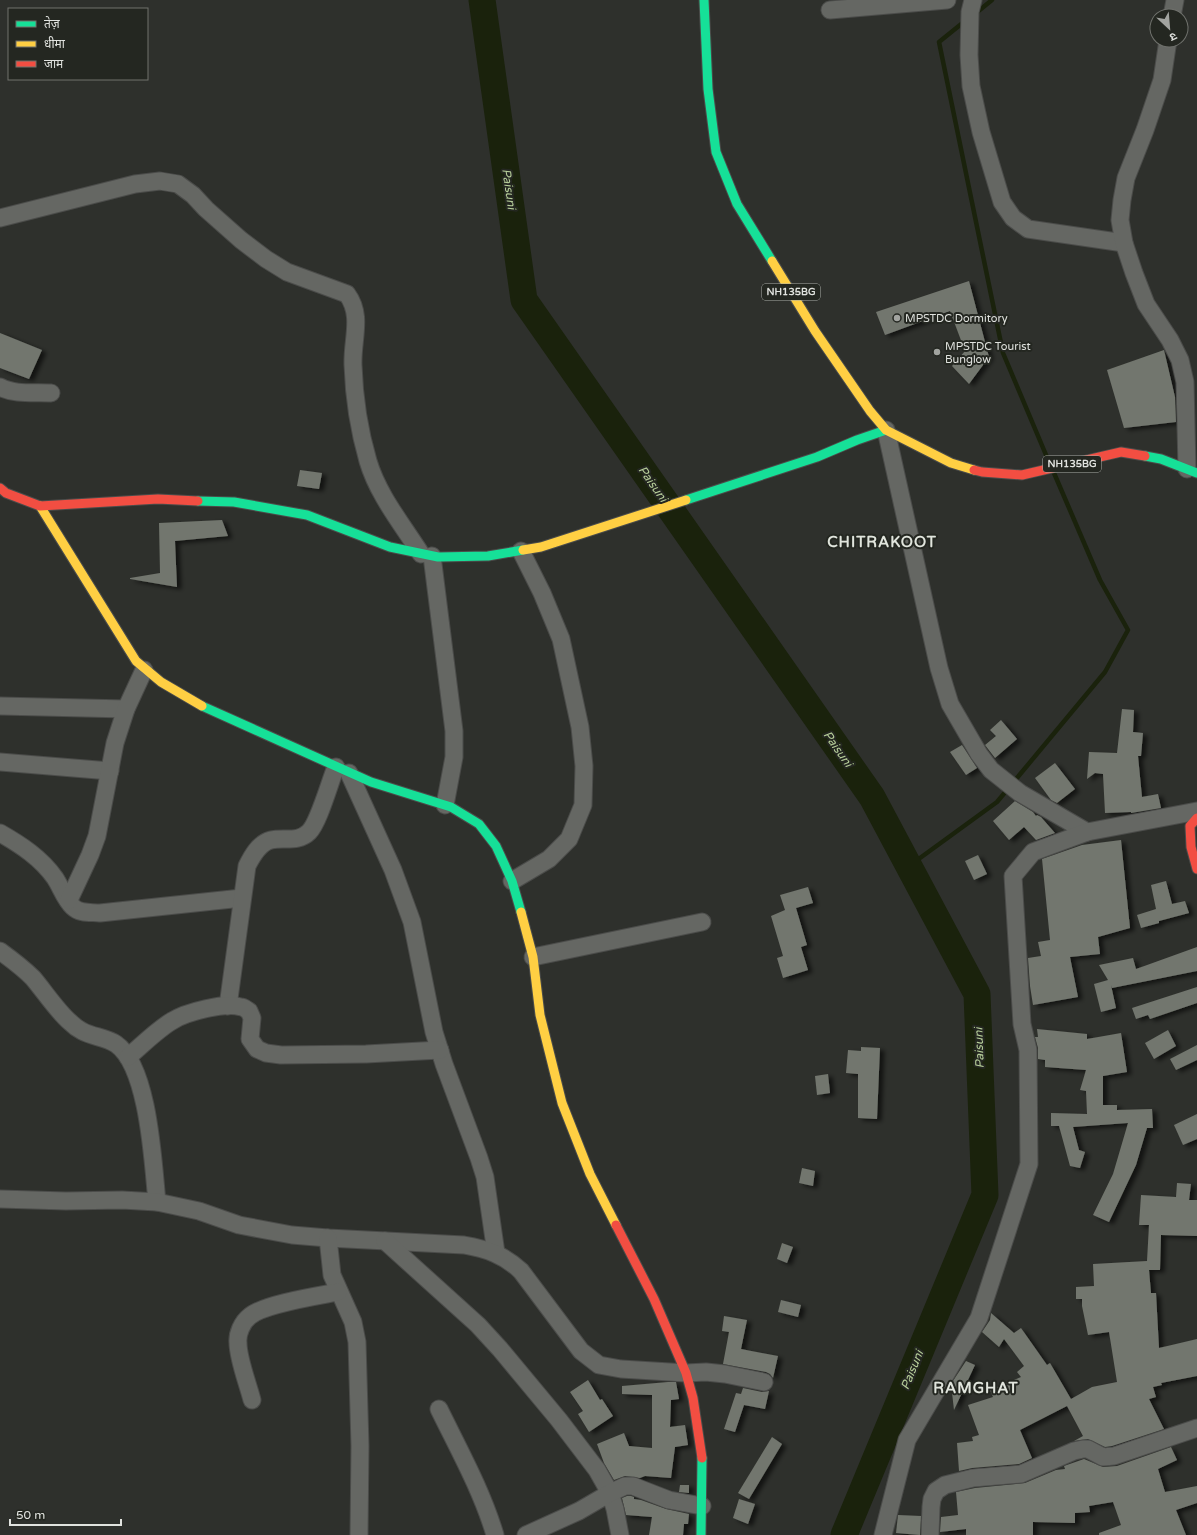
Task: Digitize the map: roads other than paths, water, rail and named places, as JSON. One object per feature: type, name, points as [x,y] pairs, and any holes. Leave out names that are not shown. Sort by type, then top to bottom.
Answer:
[{"type":"main road","name":"NH135BG","points":[[704,0],[708,89],[716,152],[737,204],[815,331],[870,411],[886,430],[951,464],[982,472],[1022,475],[1122,452],[1161,459],[1192,471]]},
{"type":"main road","points":[[0,488],[6,493],[40,506],[158,499],[234,502],[307,515],[390,547],[426,555],[438,557],[488,556],[521,552],[541,547],[817,457],[857,440],[886,430]]},
{"type":"main road","points":[[40,506],[136,662],[144,670],[175,691],[214,712],[342,770],[371,782],[452,807],[479,824],[496,846],[512,881],[533,957],[540,1015],[562,1103],[590,1174],[654,1298],[686,1373],[693,1398],[702,1454],[701,1535]]},
{"type":"main road","points":[[1197,818],[1190,826],[1191,847],[1197,869]]},
{"type":"street","points":[[830,10],[947,0]]},
{"type":"street","points":[[972,6],[969,54],[971,86],[981,132],[1002,202],[1012,218],[1028,229],[1124,243]]},
{"type":"street","points":[[1167,48],[1162,80],[1145,130],[1126,178],[1120,220],[1124,243],[1146,304],[1170,340],[1180,360],[1185,382],[1192,471]]},
{"type":"street","points":[[0,218],[135,184],[160,181],[178,184],[193,195],[235,235],[266,259],[287,272],[346,294],[353,302],[356,312],[353,364],[356,401],[368,462],[378,485],[426,555],[454,731],[454,757],[445,805]]},
{"type":"street","points":[[0,387],[21,392],[51,393]]},
{"type":"street","points":[[886,430],[939,668],[950,704],[979,754],[991,770],[1020,793],[1087,832]]},
{"type":"street","points":[[512,881],[549,859],[569,839],[583,805],[584,766],[580,727],[561,639],[542,593],[521,552]]},
{"type":"street","points":[[69,900],[90,855],[97,836],[115,743],[126,708],[144,670]]},
{"type":"street","points":[[0,706],[126,708]]},
{"type":"street","points":[[0,762],[110,771]]},
{"type":"street","points":[[228,1006],[247,866],[252,855],[270,840],[292,840],[309,832],[342,770]]},
{"type":"street","points":[[342,770],[393,870],[412,922],[434,1032],[477,1150],[485,1177],[496,1253]]},
{"type":"street","points":[[884,1535],[907,1440],[980,1318],[1029,1164],[1028,1050],[1022,1024],[1013,876],[1033,852],[1087,832],[1197,811]]},
{"type":"street","points":[[0,833],[25,848],[43,864],[55,878],[74,907],[84,912],[100,912],[242,898]]},
{"type":"street","points":[[533,957],[702,922]]},
{"type":"street","points":[[0,951],[31,976],[68,1021],[82,1032],[101,1037],[117,1045],[128,1057],[136,1073],[150,1129],[157,1202]]},
{"type":"street","points":[[128,1057],[171,1021],[185,1014],[228,1006],[242,1007],[250,1011],[252,1018],[250,1039],[257,1049],[266,1053],[281,1055],[366,1054],[440,1050]]},
{"type":"street","points":[[0,1199],[66,1201],[122,1200],[157,1202],[199,1211],[239,1225],[292,1235],[385,1242],[464,1244],[496,1253],[511,1261],[521,1270],[581,1351],[599,1365],[621,1369],[686,1373],[706,1372],[725,1374],[764,1382]]},
{"type":"street","points":[[328,1238],[332,1275],[338,1292],[353,1322],[357,1342],[360,1446],[359,1535]]},
{"type":"street","points":[[385,1242],[478,1325],[559,1420],[597,1470],[610,1493],[620,1535]]},
{"type":"street","points":[[252,1400],[238,1343],[241,1327],[249,1316],[261,1309],[338,1292]]},
{"type":"street","points":[[439,1408],[490,1517],[495,1535]]},
{"type":"street","points":[[930,1535],[932,1499],[936,1491],[945,1485],[973,1478],[1021,1474],[1074,1451],[1083,1449],[1093,1451],[1103,1457],[1114,1456],[1197,1428]]},
{"type":"street","points":[[526,1535],[579,1511],[625,1486],[633,1486],[668,1500],[702,1506]]},
{"type":"waterway","name":"Paisuni","points":[[482,0],[524,300],[872,797],[977,994],[985,1195],[844,1535]]},
{"type":"waterway","points":[[976,13],[992,0]]},
{"type":"waterway","points":[[965,21],[939,42],[1003,353],[1049,462]]},
{"type":"waterway","points":[[909,866],[997,802],[1105,672],[1128,630],[1100,580],[1054,473]]},
{"type":"place","name":"MPSTDC Dormitory","points":[[897,318]]},
{"type":"place","name":"MPSTDC Tourist Bunglow","points":[[937,352]]},
{"type":"district","name":"CHITRAKOOT","points":[[882,542]]},
{"type":"district","name":"RAMGHAT","points":[[976,1388]]}]
